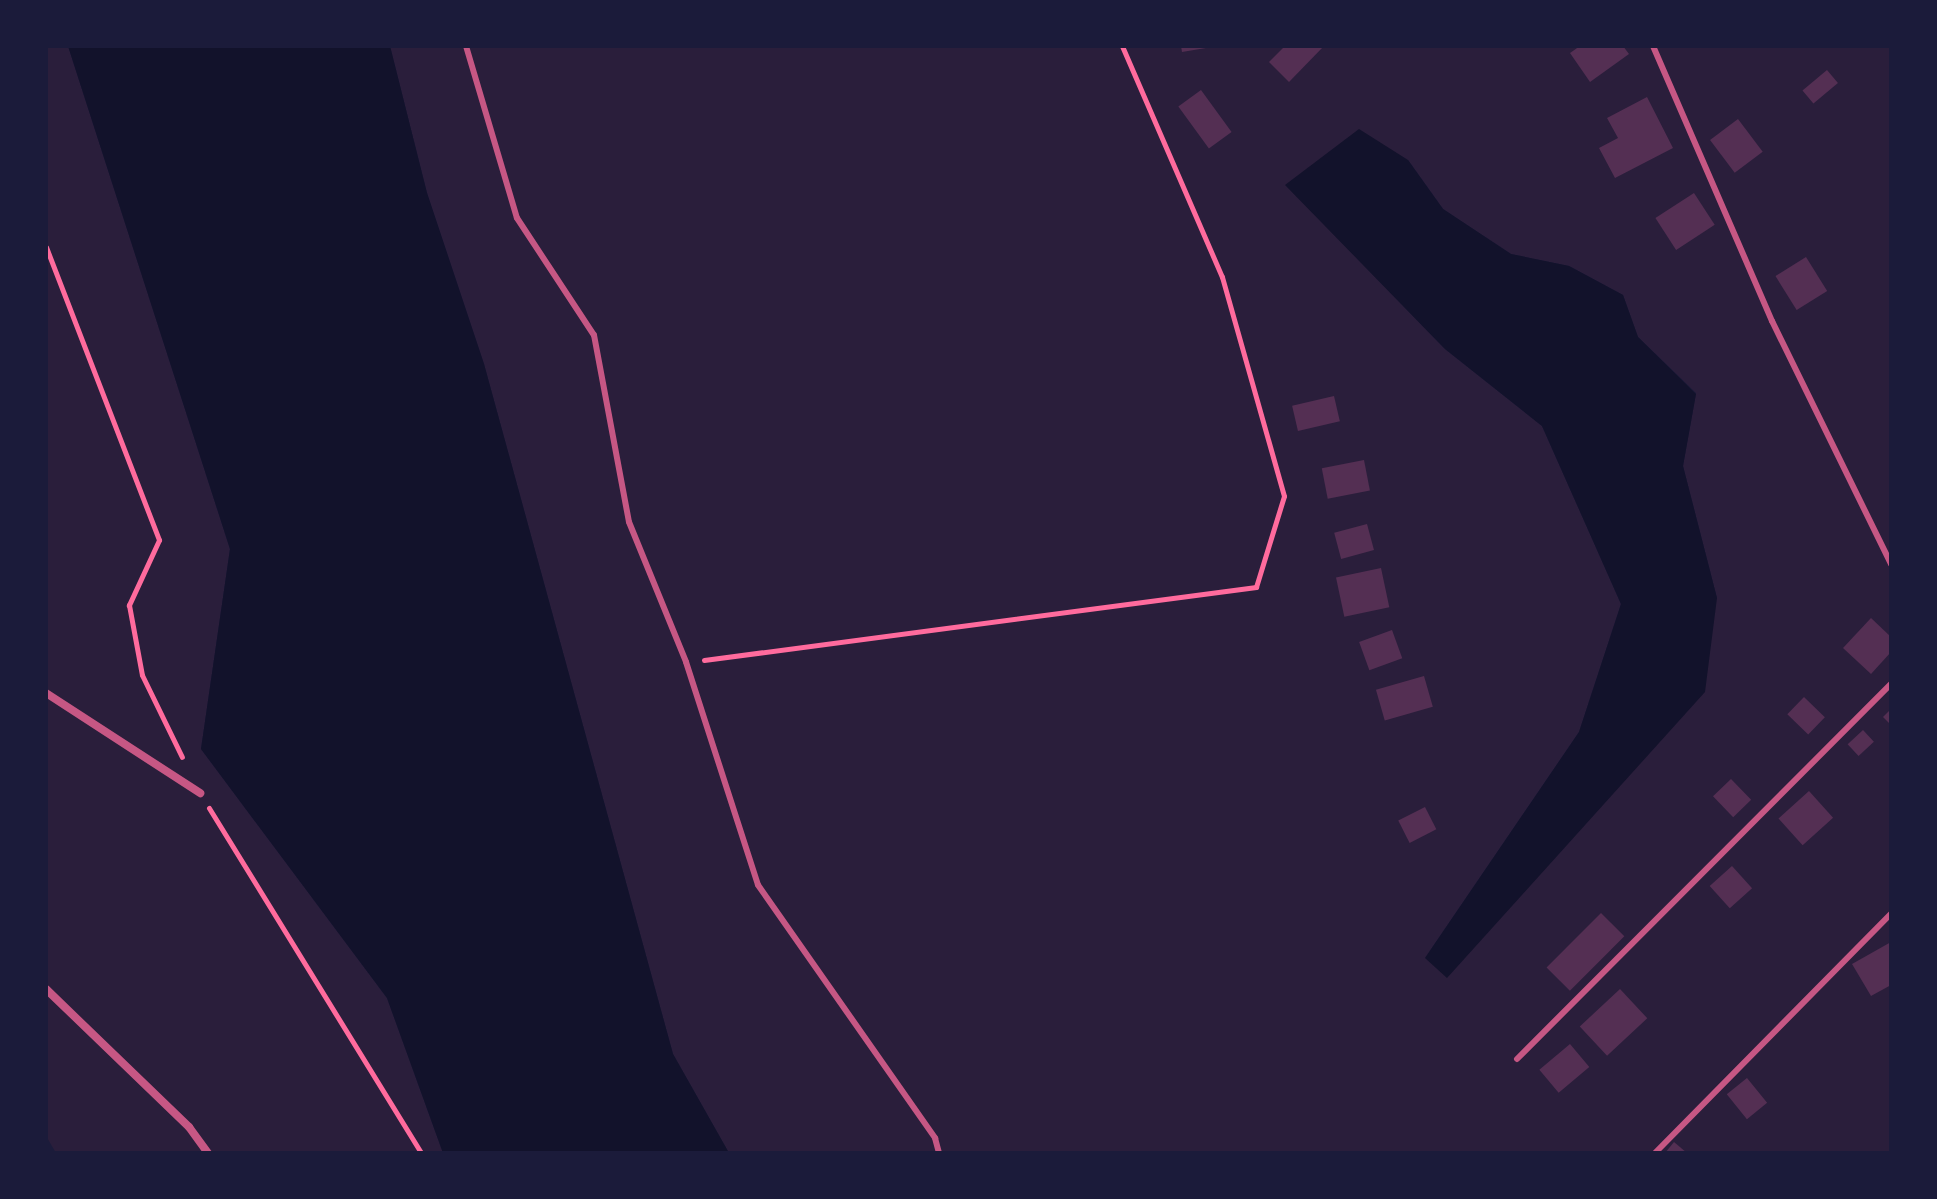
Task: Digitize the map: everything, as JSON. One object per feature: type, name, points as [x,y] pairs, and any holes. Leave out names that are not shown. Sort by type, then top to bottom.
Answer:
[{"type":"street","points":[[46,693],[200,793]]},
{"type":"street","points":[[46,989],[189,1127],[208,1153]]},
{"type":"lane","points":[[466,46],[517,218],[594,335],[629,522],[686,662],[758,885],[935,1138],[939,1153]]},
{"type":"lane","points":[[1653,46],[1772,321],[1891,564]]},
{"type":"lane","points":[[1517,1059],[1891,684]]},
{"type":"lane","points":[[1655,1153],[1891,914]]},
{"type":"path","points":[[686,662],[1256,587],[1284,496],[1222,277],[1122,46]]},
{"type":"path","points":[[46,247],[159,540],[129,605],[142,675],[200,793],[421,1153]]},
{"type":"shaded area","points":[[46,46],[68,46],[230,549],[201,749],[387,998],[443,1153],[56,1153],[46,1136]]},
{"type":"shaded area","points":[[68,46],[390,46],[427,193],[484,364],[673,1054],[729,1153],[443,1153],[387,998],[201,749],[230,549]]},
{"type":"shaded area","points":[[390,46],[1891,46],[1891,1153],[729,1153],[673,1054],[484,364],[427,193]],"holes":[[[1408,160],[1443,209],[1511,254],[1569,266],[1623,295],[1638,337],[1696,393],[1683,466],[1717,598],[1425,958],[1579,732],[1621,604],[1542,426],[1445,349],[1286,185]]]},
{"type":"shaded area","points":[[1359,129],[1408,160],[1443,209],[1511,254],[1569,266],[1623,295],[1638,337],[1696,394],[1683,466],[1717,598],[1705,692],[1447,978],[1425,958],[1579,732],[1621,604],[1542,426],[1445,349],[1285,185]]},
{"type":"building","points":[[1181,46],[1206,46],[1206,48],[1182,52]]},
{"type":"building","points":[[1285,46],[1324,46],[1289,82],[1269,62]]},
{"type":"building","points":[[1580,46],[1623,46],[1629,54],[1590,82],[1570,53]]},
{"type":"building","points":[[1827,70],[1838,83],[1813,104],[1802,91]]},
{"type":"building","points":[[1201,90],[1232,132],[1209,149],[1178,106]]},
{"type":"building","points":[[1647,97],[1673,148],[1615,178],[1599,148],[1618,138],[1607,118]]},
{"type":"building","points":[[1738,119],[1763,152],[1735,173],[1710,140]]},
{"type":"building","points":[[1694,193],[1715,225],[1676,250],[1655,218]]},
{"type":"building","points":[[1806,257],[1827,291],[1797,310],[1775,276]]},
{"type":"building","points":[[1334,396],[1340,421],[1298,431],[1292,406]]},
{"type":"building","points":[[1364,460],[1370,490],[1328,499],[1322,468]]},
{"type":"building","points":[[1367,524],[1374,550],[1341,559],[1334,533]]},
{"type":"building","points":[[1381,568],[1389,607],[1344,617],[1336,578]]},
{"type":"building","points":[[1871,618],[1891,637],[1891,652],[1871,674],[1843,648]]},
{"type":"building","points":[[1392,630],[1402,658],[1369,670],[1359,642]]},
{"type":"building","points":[[1424,676],[1433,707],[1385,721],[1376,690]]},
{"type":"building","points":[[1804,697],[1825,717],[1808,734],[1787,714]]},
{"type":"building","points":[[1891,709],[1891,725],[1883,717]]},
{"type":"building","points":[[1863,730],[1874,742],[1859,756],[1848,744]]},
{"type":"building","points":[[1731,779],[1751,800],[1733,817],[1713,796]]},
{"type":"building","points":[[1809,791],[1833,818],[1803,845],[1779,818]]},
{"type":"building","points":[[1425,807],[1436,829],[1410,843],[1398,821]]},
{"type":"building","points":[[1732,866],[1752,888],[1730,908],[1710,886]]},
{"type":"building","points":[[1601,913],[1624,936],[1570,991],[1547,967]]},
{"type":"building","points":[[1891,942],[1891,985],[1871,996],[1852,964]]},
{"type":"building","points":[[1620,989],[1647,1018],[1607,1056],[1580,1027]]},
{"type":"building","points":[[1570,1044],[1589,1067],[1559,1093],[1539,1070]]},
{"type":"building","points":[[1747,1078],[1767,1103],[1747,1119],[1727,1094]]},
{"type":"building","points":[[1674,1142],[1687,1153],[1665,1153]]}]
